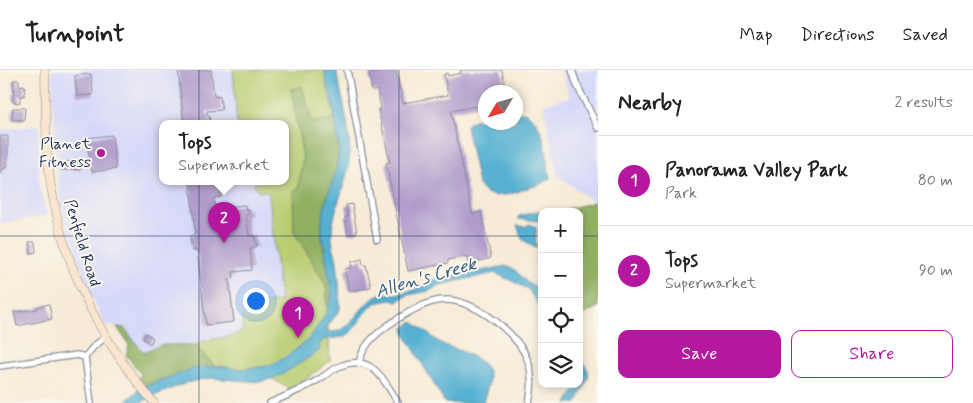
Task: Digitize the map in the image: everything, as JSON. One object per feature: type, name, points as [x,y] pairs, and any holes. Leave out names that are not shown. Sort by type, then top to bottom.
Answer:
[{"type":"main road","name":"Penfield Road","points":[[45,70],[48,149],[52,192],[68,254],[84,297],[106,337],[123,365],[154,403]]},
{"type":"street","points":[[347,70],[377,239]]},
{"type":"street","points":[[572,70],[577,85],[598,128]]},
{"type":"street","points":[[359,362],[364,348],[370,341],[402,316],[437,300],[459,302],[486,314],[501,325],[525,353],[532,388],[529,403]]},
{"type":"street","points":[[91,403],[86,356],[94,346],[106,337]]},
{"type":"street","points":[[0,366],[77,355],[86,356]]},
{"type":"street","points":[[270,403],[303,388],[342,365],[359,362],[367,365],[381,376],[398,403]]},
{"type":"shaded area","points":[[52,70],[233,70],[237,120],[159,120],[159,185],[258,185],[266,191],[269,194],[280,302],[242,316],[242,332],[237,335],[206,340],[195,345],[161,345],[143,352],[124,328],[105,325],[88,288],[73,247],[61,204],[56,166]]},
{"type":"shaded area","points":[[561,70],[598,70],[598,205],[558,176],[543,104],[570,97]]},
{"type":"shaded area","points":[[39,125],[39,187],[47,216],[0,223],[0,130]]},
{"type":"green space","points":[[233,70],[325,70],[327,88],[335,118],[312,123],[302,87],[291,89],[303,158],[294,231],[326,285],[330,361],[291,390],[269,377],[268,366],[239,369],[215,367],[195,345],[206,340],[228,337],[242,332],[242,316],[255,304],[280,301],[269,194],[266,191],[259,192],[255,185],[289,185],[289,120],[237,120]]},
{"type":"green space","points":[[302,86],[312,123],[335,118],[337,131],[336,171],[322,218],[323,243],[331,283],[331,302],[328,310],[326,285],[294,231],[293,190],[298,189],[303,158],[291,89]]},
{"type":"green space","points":[[594,202],[598,205],[598,307],[583,315],[583,208],[571,208]]},
{"type":"green space","points":[[117,327],[124,328],[143,352],[161,345],[195,345],[215,367],[196,368],[145,386],[139,378],[141,374],[126,355],[129,345]]},
{"type":"water","points":[[325,70],[336,70],[350,144],[348,168],[332,231],[338,267],[340,310],[326,328],[326,331],[334,332],[347,326],[368,302],[381,294],[410,291],[433,280],[506,266],[515,270],[528,283],[538,287],[538,305],[528,289],[495,273],[439,285],[429,291],[408,295],[397,301],[391,300],[375,303],[345,337],[324,339],[320,344],[319,351],[283,374],[271,379],[259,382],[203,379],[186,383],[140,403],[124,403],[142,387],[196,368],[219,366],[239,369],[272,364],[286,357],[308,340],[324,317],[332,296],[322,222],[325,205],[336,170],[339,150],[331,95],[325,78]]},
{"type":"water","points":[[523,112],[537,123],[541,131],[550,178],[541,184],[506,195],[499,196],[487,193],[478,184],[466,126],[472,121],[478,120],[478,130],[523,130]]},
{"type":"water","points":[[538,211],[538,221],[518,219],[519,216]]},
{"type":"water","points":[[530,224],[536,227],[537,247],[535,248],[522,239],[517,225],[524,227]]},
{"type":"water","points":[[412,322],[442,344],[472,356],[484,365],[488,370],[489,376],[483,403],[445,403],[405,334],[404,328]]},
{"type":"water","points":[[583,362],[589,375],[577,403],[567,403],[576,388],[583,388]]},
{"type":"building","points":[[178,70],[211,70],[214,96],[220,97],[222,110],[207,111],[210,120],[184,120]]},
{"type":"building","points":[[396,70],[403,103],[448,95],[444,74],[447,73],[448,76],[461,73],[460,70],[502,70],[505,85],[478,85],[478,106],[451,111],[472,214],[481,212],[491,258],[469,264],[467,256],[448,260],[448,263],[408,271],[386,163],[390,162],[378,109],[381,108],[377,90],[372,91],[369,74]]},
{"type":"building","points":[[91,74],[93,95],[77,96],[75,76]]},
{"type":"building","points":[[13,80],[19,80],[19,86],[24,85],[25,89],[24,96],[20,96],[20,102],[17,103],[13,102]]},
{"type":"building","points":[[13,108],[25,108],[24,120],[12,120]]},
{"type":"building","name":"Planet Fitness","points":[[112,135],[116,169],[92,172],[86,138]]},
{"type":"building","points":[[0,136],[8,136],[8,160],[6,162],[8,165],[0,173]]},
{"type":"building","points":[[73,161],[74,169],[62,170],[61,163]]},
{"type":"building","points":[[80,162],[81,169],[75,170],[75,163]]},
{"type":"building","points":[[190,185],[220,185],[221,197],[214,198],[215,208],[245,205],[246,210],[249,209],[250,213],[246,215],[249,236],[254,235],[257,246],[250,249],[252,270],[233,272],[234,278],[229,279],[234,322],[206,325],[197,251],[192,250],[190,237],[195,234]]},
{"type":"building","points":[[352,204],[357,233],[348,234],[345,217],[348,217],[346,205]]},
{"type":"building","points":[[29,242],[35,242],[36,252],[31,253]]},
{"type":"building","points":[[362,259],[363,265],[366,265],[371,287],[349,291],[345,269],[352,267],[351,262]]},
{"type":"building","points":[[49,304],[52,319],[17,326],[14,312],[37,309],[37,307]]},
{"type":"building","points":[[146,333],[153,338],[150,344],[143,339]]},
{"type":"place","name":"Planet Fitness","points":[[101,153]]},
{"type":"place","name":"Tops","points":[[224,243]]},
{"type":"place","name":"Panorama Valley Park","points":[[298,338]]},
{"type":"water label","name":"Allen's Creek","points":[[426,278]]}]
